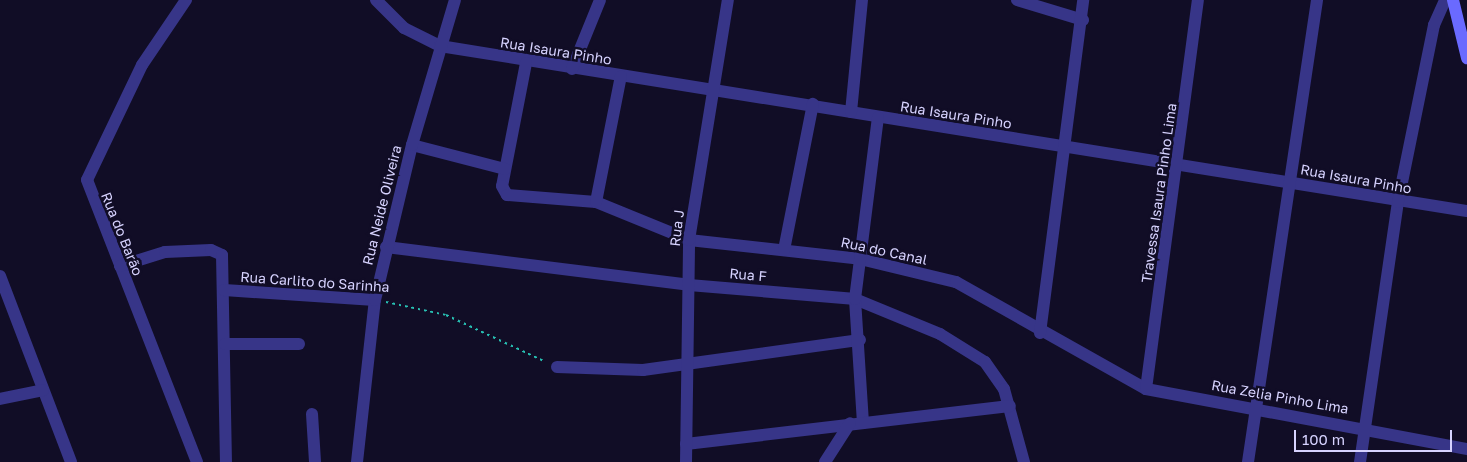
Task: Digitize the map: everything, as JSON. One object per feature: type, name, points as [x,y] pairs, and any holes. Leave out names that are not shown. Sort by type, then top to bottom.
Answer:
[{"type":"main road","points":[[1453,0],[1467,58]]},
{"type":"street","name":"Rua do Barão","points":[[186,0],[142,65],[90,172],[88,188],[197,462]]},
{"type":"street","name":"Rua Isaura Pinho","points":[[376,0],[404,28],[440,46],[526,63],[716,88],[1066,148],[1179,164],[1398,202],[1467,211]]},
{"type":"street","name":"Rua Neide Oliveira","points":[[357,462],[375,300],[386,247],[412,145],[455,0]]},
{"type":"street","points":[[572,69],[600,0]]},
{"type":"street","name":"Rua J","points":[[686,462],[689,365],[689,240],[716,88],[728,0]]},
{"type":"street","points":[[851,112],[862,0]]},
{"type":"street","points":[[1017,0],[1083,20]]},
{"type":"street","points":[[1040,333],[1083,20],[1083,0]]},
{"type":"street","name":"Travessa Isaura Pinho Lima","points":[[1146,390],[1179,164],[1198,0]]},
{"type":"street","points":[[1248,462],[1292,183],[1317,0]]},
{"type":"street","points":[[1360,462],[1367,427],[1398,202],[1434,25],[1445,0]]},
{"type":"street","points":[[526,63],[502,191],[596,202],[621,76]]},
{"type":"street","points":[[784,250],[813,104]]},
{"type":"street","points":[[863,423],[860,340],[855,300],[878,117]]},
{"type":"street","points":[[412,145],[505,169]]},
{"type":"street","name":"Rua do Canal","points":[[596,202],[629,220],[689,240],[860,259],[956,282],[1040,333],[1146,390]]},
{"type":"street","name":"Rua F","points":[[386,247],[689,285],[855,300],[940,334],[985,362],[997,375],[1010,406],[1024,462]]},
{"type":"street","points":[[120,266],[165,252],[211,250],[222,255],[226,462]]},
{"type":"street","points":[[0,276],[71,462]]},
{"type":"street","name":"Rua Carlito do Sarinha","points":[[224,290],[375,300]]},
{"type":"street","points":[[558,368],[634,370],[689,365],[860,340]]},
{"type":"street","points":[[225,344],[299,344]]},
{"type":"street","points":[[0,399],[42,390]]},
{"type":"street","name":"Rua Zelia Pinho Lima","points":[[1146,390],[1367,427],[1467,449]]},
{"type":"street","points":[[686,444],[850,423],[1010,406]]},
{"type":"street","points":[[312,414],[315,462]]},
{"type":"street","points":[[825,462],[850,423]]},
{"type":"path","name":"Rua Carlito do Sarinha","points":[[375,300],[446,315],[558,368]]}]
